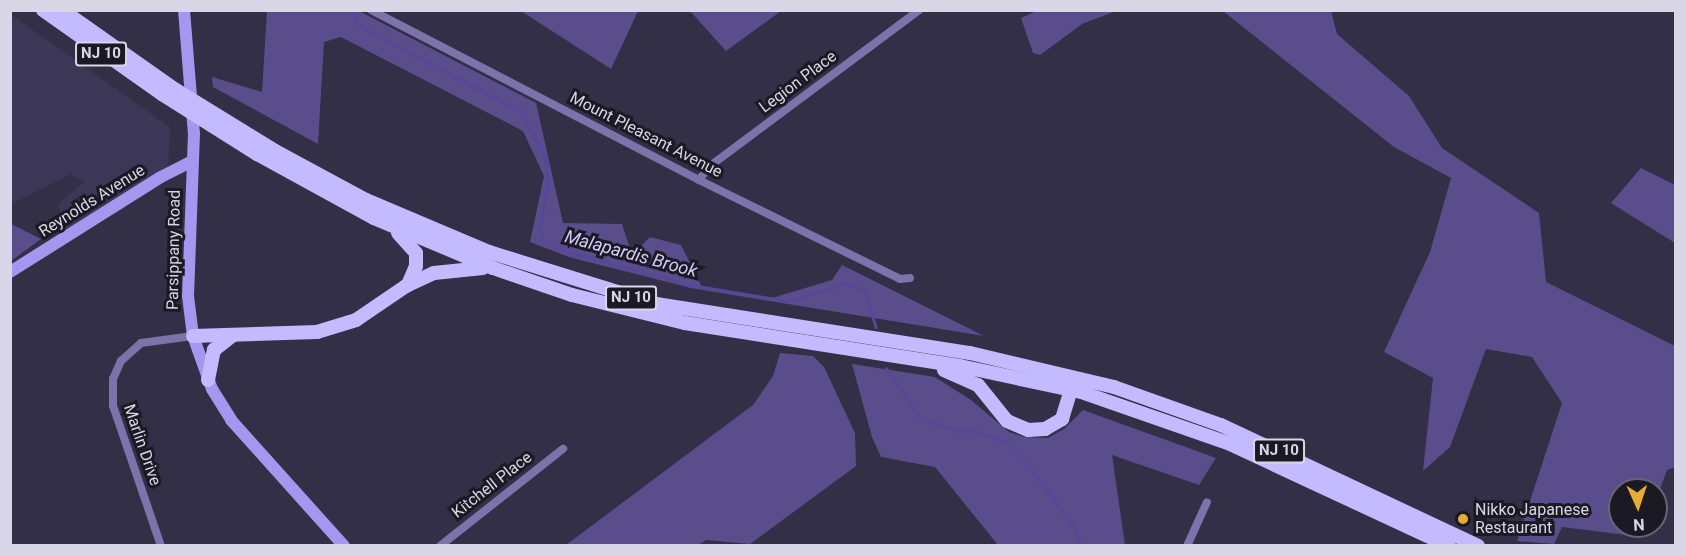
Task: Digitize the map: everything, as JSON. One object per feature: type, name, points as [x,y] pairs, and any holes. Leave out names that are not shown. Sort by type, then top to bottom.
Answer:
[{"type":"main road","name":"NJ 10","points":[[43,10],[219,130],[387,224],[493,268],[567,294],[664,319],[911,358],[1071,390],[1181,424],[1230,444],[1449,546]]},
{"type":"main road","name":"NJ 10","points":[[62,10],[176,90],[275,151],[366,200],[489,252],[656,304],[970,353],[1114,387],[1225,427],[1478,546]]},
{"type":"main road","name":"Parsippany Road","points":[[184,10],[194,133],[188,296],[193,336],[208,380],[244,436],[344,546]]},
{"type":"main road","name":"Reynolds Avenue","points":[[10,272],[161,177],[192,161]]},
{"type":"main road","points":[[387,224],[416,253],[416,266],[408,285]]},
{"type":"main road","points":[[193,336],[297,335],[337,327],[374,310],[408,285],[449,268],[493,268]]},
{"type":"main road","points":[[208,380],[214,351],[232,336]]},
{"type":"main road","points":[[911,358],[967,378],[1019,428],[1038,430],[1057,423],[1066,413],[1071,390]]},
{"type":"street","name":"Mount Pleasant Avenue","points":[[371,10],[699,180],[900,279],[910,278]]},
{"type":"street","name":"Legion Place","points":[[699,180],[710,166],[919,10]]},
{"type":"street","name":"Marlin Drive","points":[[161,546],[112,406],[112,380],[121,361],[141,343],[193,336]]},
{"type":"street","name":"Kitchell Place","points":[[440,546],[563,448]]},
{"type":"street","points":[[1189,545],[1207,502]]},
{"type":"shaded area","points":[[1039,10],[1116,11],[1082,24],[1040,55],[1033,53],[1021,18]]},
{"type":"shaded area","points":[[267,11],[359,11],[536,103],[563,223],[622,224],[632,255],[650,237],[681,245],[702,287],[772,298],[832,280],[842,265],[984,336],[691,288],[569,257],[530,242],[544,176],[523,131],[341,37],[324,42],[318,144],[213,87],[212,77],[262,92]]},
{"type":"shaded area","points":[[521,11],[638,11],[611,69]]},
{"type":"shaded area","points":[[690,11],[781,11],[726,51]]},
{"type":"shaded area","points":[[1223,11],[1331,11],[1337,34],[1409,96],[1442,148],[1539,213],[1546,282],[1675,346],[1675,467],[1667,470],[1664,478],[1608,478],[1608,533],[1562,527],[1554,544],[1517,541],[1562,403],[1532,357],[1486,349],[1450,447],[1423,471],[1433,378],[1384,352],[1430,252],[1451,178],[1394,147]]},
{"type":"shaded area","points":[[10,14],[170,127],[168,176],[67,238],[58,204],[84,182],[71,174],[11,204]]},
{"type":"shaded area","points":[[1641,168],[1675,185],[1675,243],[1611,203]]},
{"type":"shaded area","points":[[11,224],[41,239],[10,261]]},
{"type":"shaded area","points":[[780,353],[813,356],[824,367],[855,433],[856,466],[750,544],[706,540],[697,546],[566,545],[753,405],[773,376]]},
{"type":"shaded area","points":[[852,364],[935,377],[971,400],[1009,432],[1024,437],[1048,438],[1064,429],[1083,410],[1216,458],[1199,485],[1112,455],[1125,545],[998,545],[935,467],[881,457],[872,437]]},
{"type":"waterway","name":"Malapardis Brook","points":[[352,10],[359,26],[520,111],[545,155],[548,182],[539,231],[543,241],[552,247],[685,284],[788,301],[844,284],[855,286],[864,291],[876,327]]},
{"type":"waterway","name":"Malapardis Brook","points":[[886,368],[919,417],[955,431],[976,431],[1004,442],[1028,465],[1074,527],[1080,546]]},
{"type":"place","name":"Nikko Japanese Restaurant","points":[[1463,519]]}]
